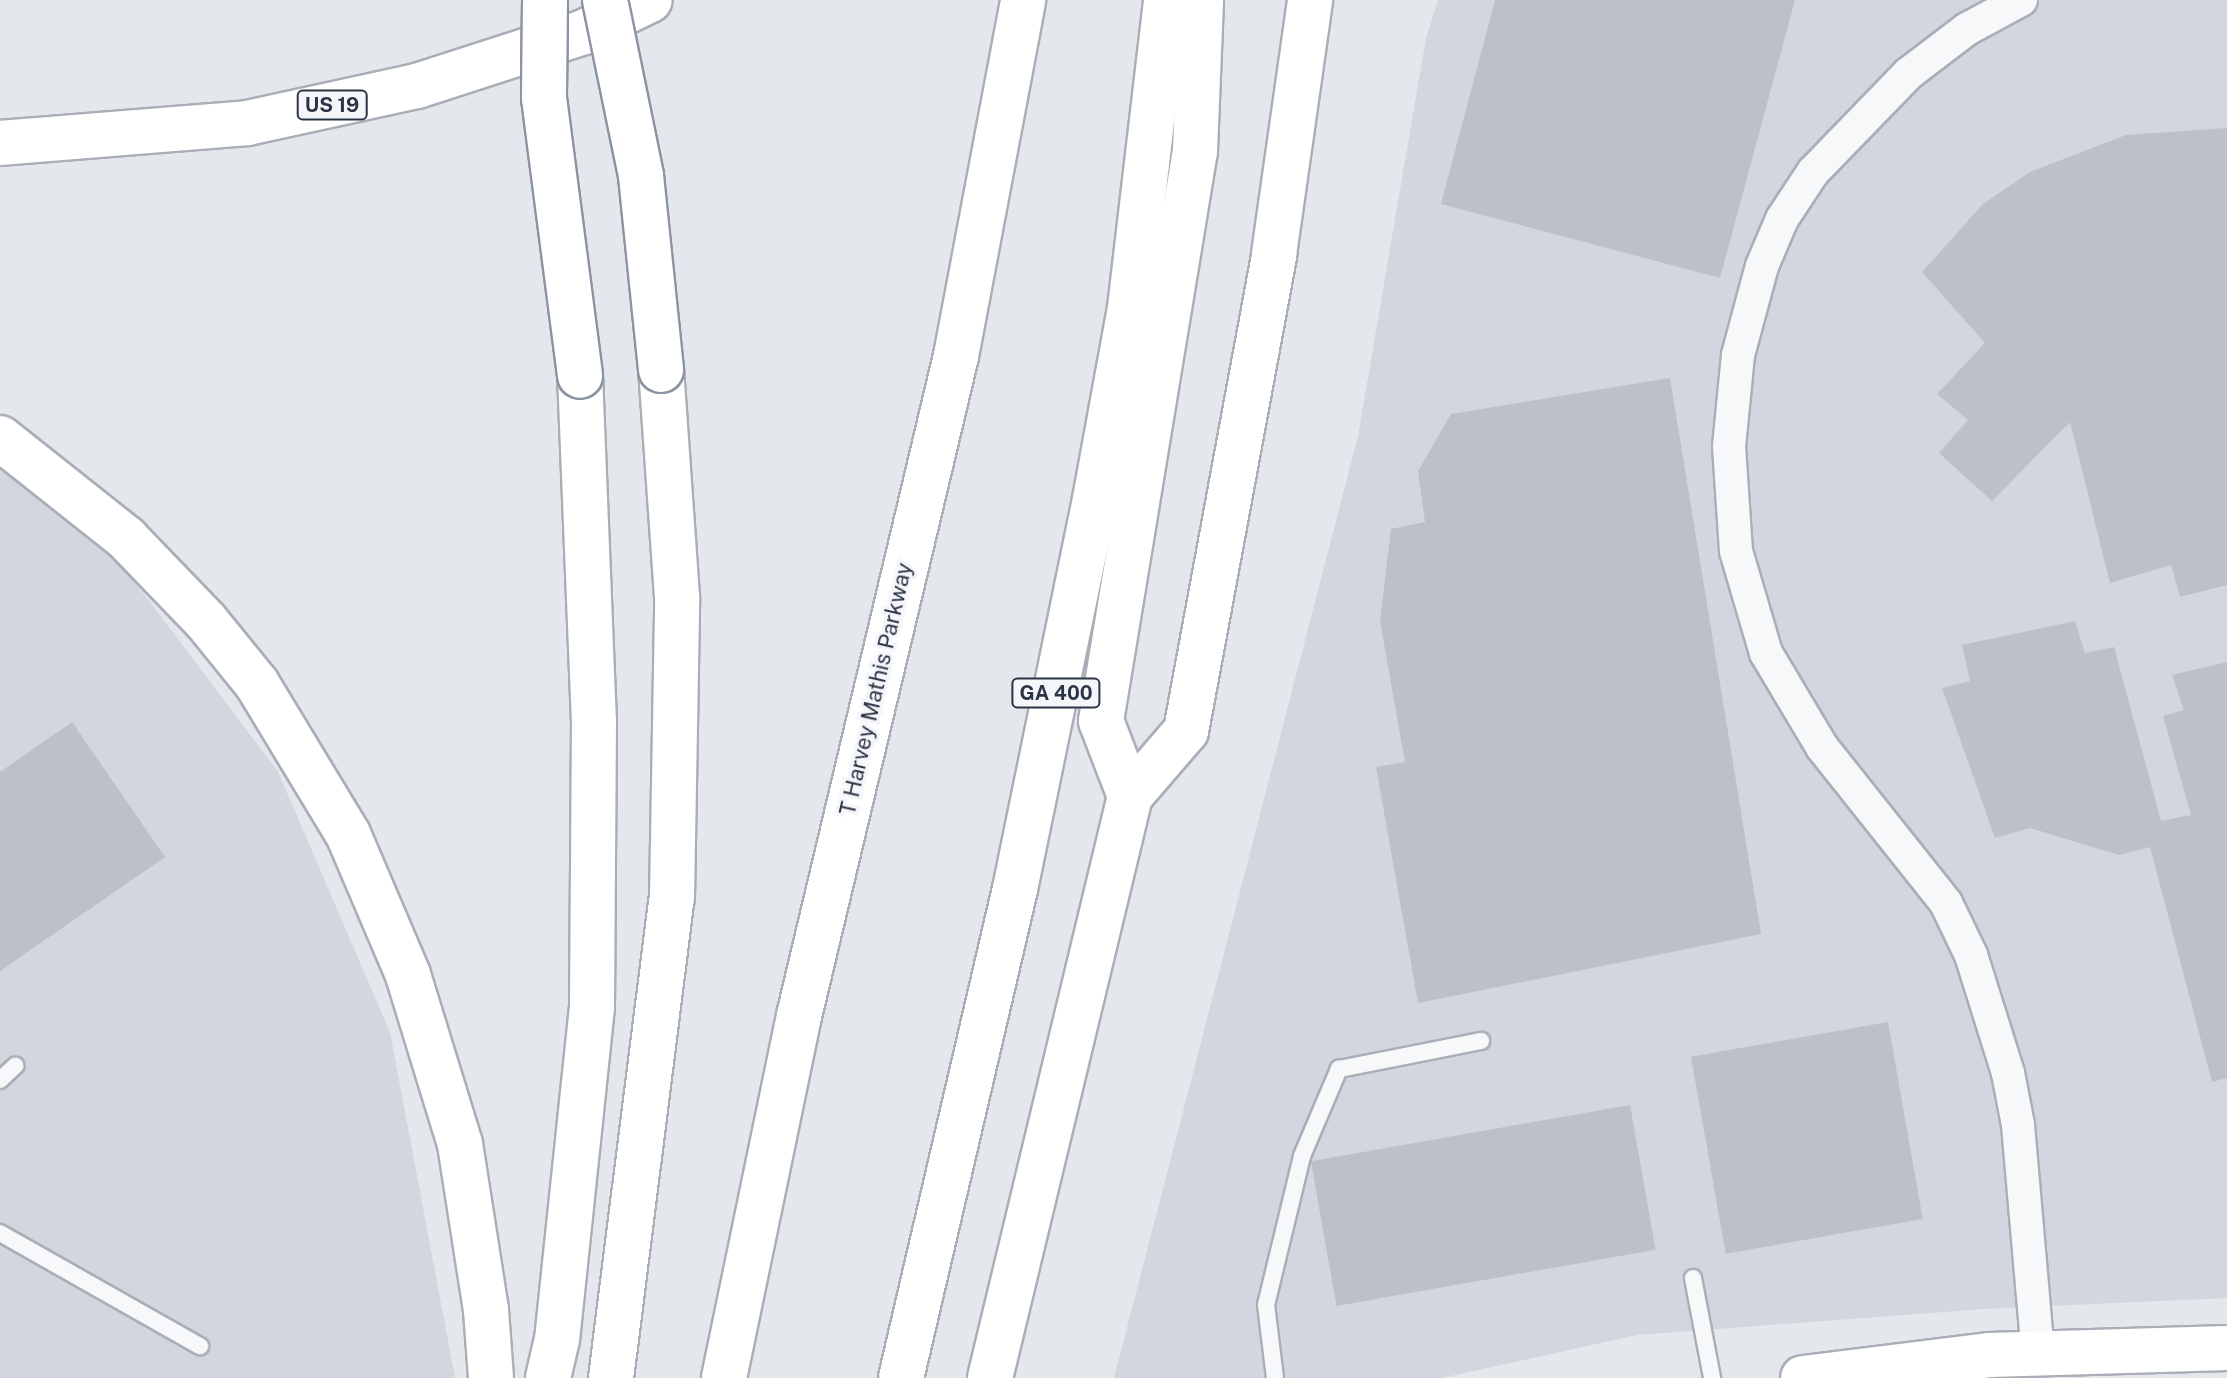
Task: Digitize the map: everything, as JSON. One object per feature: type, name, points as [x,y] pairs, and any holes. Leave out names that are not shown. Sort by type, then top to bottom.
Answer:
[{"type":"main road","points":[[516,0],[544,98]]},
{"type":"main road","points":[[545,0],[544,98],[580,376],[594,723],[592,1007],[557,1340],[548,1378]]},
{"type":"main road","points":[[605,0],[641,176],[661,370],[677,597],[672,898],[611,1378]]},
{"type":"main road","name":"US 19","points":[[0,143],[247,123],[402,90],[584,32],[650,0]]},
{"type":"main road","name":"T Harvey Mathis Parkway","points":[[724,1378],[799,1016],[956,356],[1023,0]]},
{"type":"main road","name":"GA 400","points":[[901,1378],[1015,889],[1092,514],[1130,308],[1166,0]]},
{"type":"main road","points":[[1130,796],[1101,721],[1195,151],[1201,0]]},
{"type":"main road","points":[[990,1378],[1130,796],[1186,731],[1274,254],[1310,0]]},
{"type":"main road","points":[[0,438],[126,538],[206,621],[257,684],[348,834],[408,975],[460,1144],[484,1294],[491,1378]]},
{"type":"main road","points":[[1803,1378],[2038,1352],[2227,1348]]},
{"type":"street","points":[[2021,0],[1967,29],[1909,73],[1854,125],[1790,207],[1762,266],[1738,355],[1729,446],[1736,551],[1766,653],[1822,747],[1946,903],[1971,955],[2016,1112],[2038,1352]]},
{"type":"lane","points":[[1275,1378],[1266,1305],[1302,1156],[1339,1069],[1481,1041]]},
{"type":"lane","points":[[0,1080],[15,1066]]},
{"type":"lane","points":[[0,1233],[200,1346]]},
{"type":"lane","points":[[1693,1278],[1712,1378]]},
{"type":"shaded area","points":[[1438,0],[2227,0],[2227,1298],[1984,1309],[1637,1335],[1442,1378],[1114,1378],[1358,436],[1426,38]]},
{"type":"shaded area","points":[[0,422],[147,598],[278,772],[390,1032],[455,1378],[0,1378]]},
{"type":"building","points":[[1495,0],[1795,0],[1720,278],[1441,204]]},
{"type":"building","points":[[2227,128],[2227,585],[2180,597],[2171,565],[2110,583],[2070,422],[1992,501],[1939,453],[1968,420],[1937,394],[1985,343],[1922,272],[1983,204],[2030,172],[2126,135]]},
{"type":"building","points":[[1670,378],[1761,934],[1418,1003],[1376,767],[1405,762],[1380,621],[1391,529],[1425,522],[1418,471],[1451,414]]},
{"type":"building","points":[[2075,621],[2085,653],[2114,647],[2161,821],[2191,815],[2163,716],[2184,710],[2172,675],[2227,662],[2227,1078],[2212,1082],[2150,847],[2119,855],[2030,828],[1995,838],[1942,688],[1970,681],[1962,645]]},
{"type":"building","points":[[72,722],[165,857],[0,971],[0,772]]},
{"type":"building","points":[[1888,1022],[1923,1219],[1726,1254],[1691,1057]]},
{"type":"building","points":[[1630,1105],[1656,1250],[1336,1306],[1311,1161]]}]
